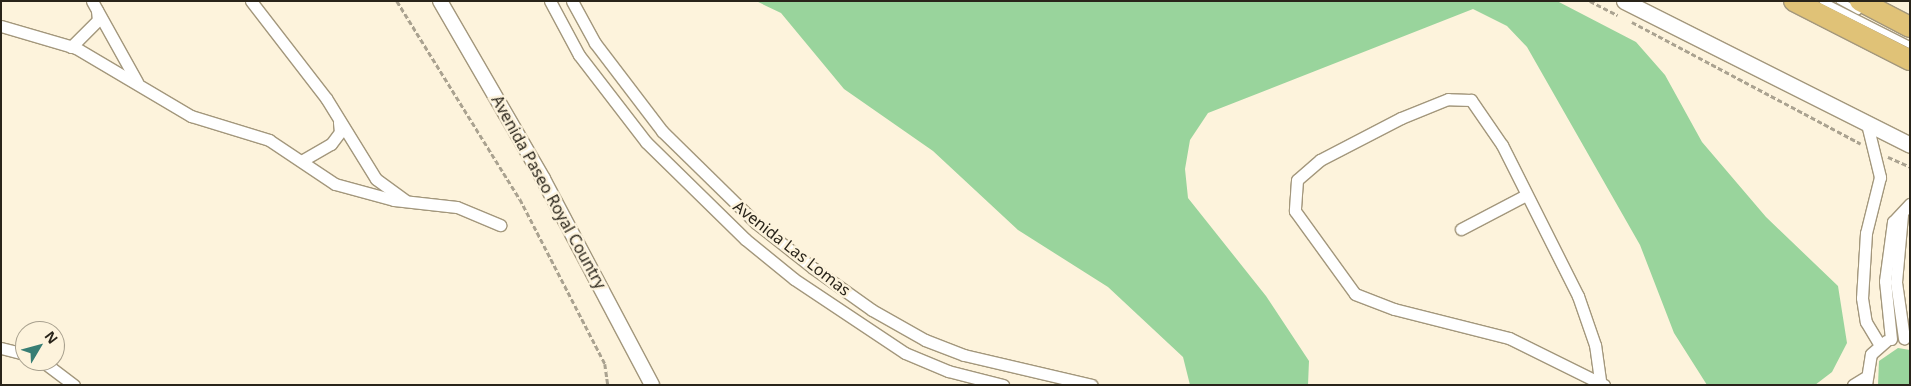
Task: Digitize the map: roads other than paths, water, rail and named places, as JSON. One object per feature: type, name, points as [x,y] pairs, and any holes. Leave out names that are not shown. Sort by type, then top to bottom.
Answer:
[{"type":"highway","points":[[1794,1],[1910,60]]},
{"type":"highway","points":[[1860,1],[1910,26]]},
{"type":"main road","points":[[1624,1],[1910,145]]},
{"type":"street","points":[[251,1],[339,120],[376,179],[405,201]]},
{"type":"street","name":"Avenida Paseo Royal Country","points":[[440,1],[543,179],[652,385]]},
{"type":"street","name":"Avenida Las Lomas","points":[[550,1],[579,55],[646,142],[745,239],[794,279],[905,353],[948,372],[1003,385]]},
{"type":"street","name":"Avenida Las Lomas","points":[[572,1],[595,42],[662,131],[756,223],[813,268],[872,310],[925,340],[964,355],[1092,385]]},
{"type":"street","points":[[72,47],[98,20],[94,6]]},
{"type":"street","points":[[94,6],[137,84]]},
{"type":"street","points":[[1,26],[72,47],[191,116],[269,140],[303,160],[335,184],[405,201],[457,207],[500,225]]},
{"type":"street","points":[[1460,97],[1480,108],[1578,296],[1595,345],[1602,382],[1509,338],[1394,308],[1355,294],[1304,227],[1295,212],[1294,196],[1297,180],[1320,160],[1401,118],[1460,97]]},
{"type":"street","points":[[303,160],[331,144],[340,132],[339,120]]},
{"type":"street","points":[[1867,124],[1877,152],[1880,177],[1866,232],[1862,284],[1866,322],[1880,345]]},
{"type":"street","points":[[1461,229],[1526,195]]},
{"type":"street","points":[[1892,339],[1885,281],[1893,222],[1910,204]]},
{"type":"street","points":[[1853,385],[1865,381],[1865,365],[1880,345],[1892,339],[1907,339],[1896,282],[1902,214]]},
{"type":"street","points":[[1862,284],[1885,281]]},
{"type":"street","points":[[1,348],[15,352]]},
{"type":"street","points":[[55,371],[74,385]]},
{"type":"lane","points":[[1823,1],[1910,45]]},
{"type":"lane","points":[[1840,1],[1910,36]]}]
